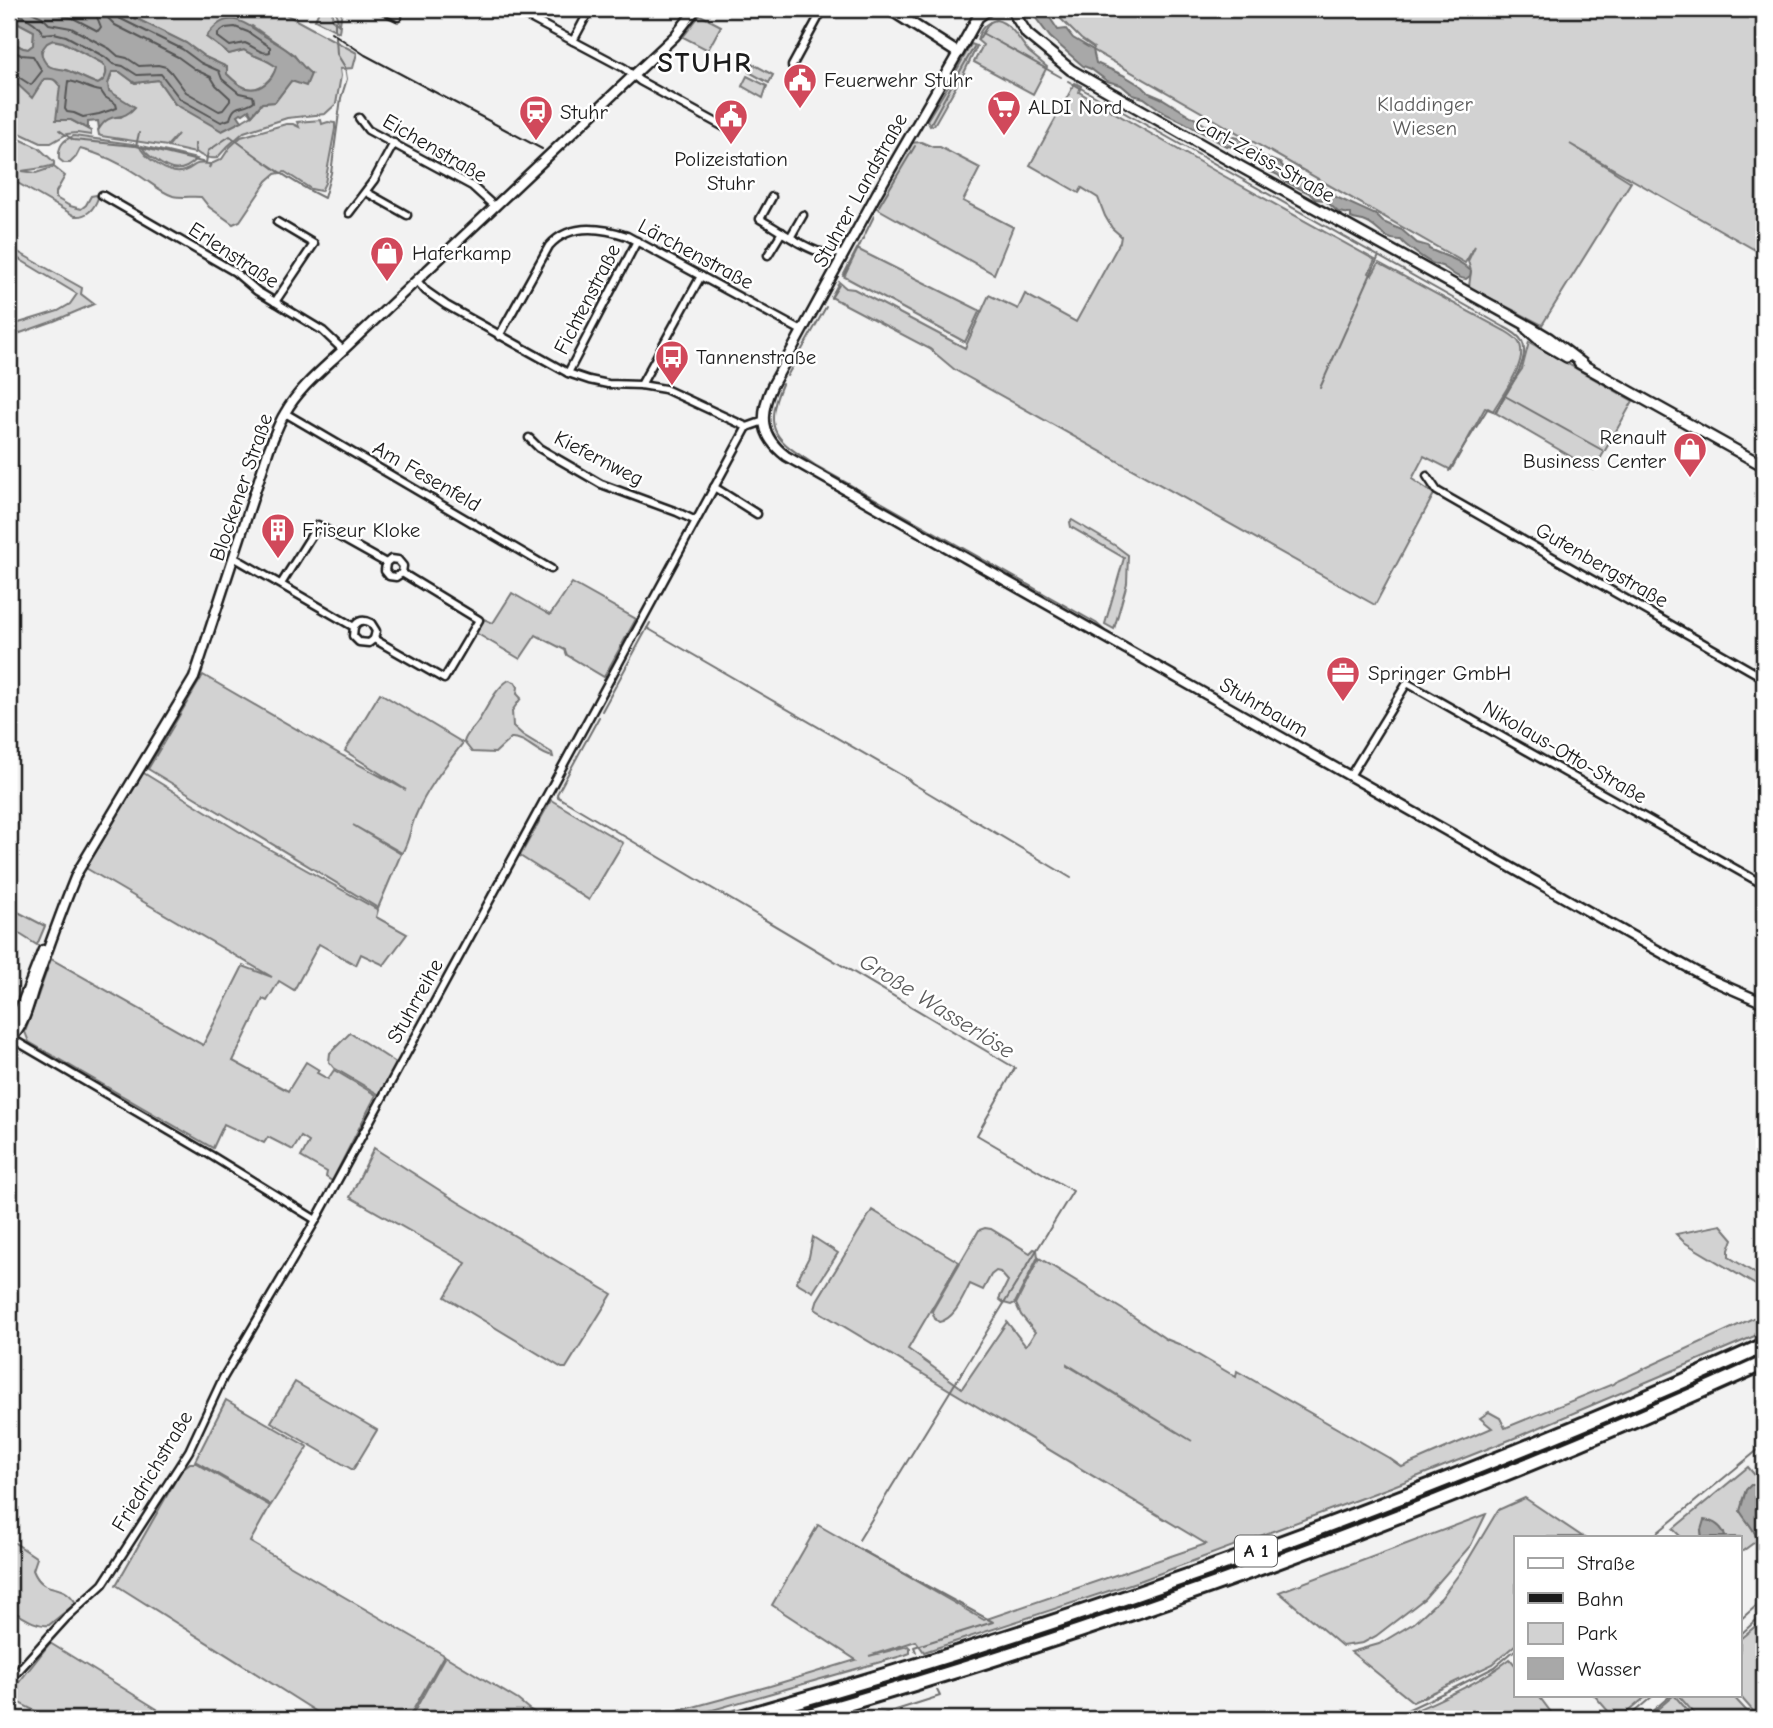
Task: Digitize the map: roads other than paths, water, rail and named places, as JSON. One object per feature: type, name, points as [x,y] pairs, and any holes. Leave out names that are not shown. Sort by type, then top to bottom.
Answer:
[{"type":"highway","name":"A 1","points":[[733,1719],[971,1648],[1209,1568],[1441,1482],[1764,1345]]},
{"type":"highway","name":"A 1","points":[[796,1719],[1052,1641],[1300,1554],[1565,1450],[1764,1363]]},
{"type":"main road","points":[[886,9],[958,53],[978,17],[989,9]]},
{"type":"main road","name":"Carl-Zeiss-Straße","points":[[1012,9],[1027,34],[1071,70],[1518,320],[1549,338],[1583,364],[1764,466]]},
{"type":"street","points":[[381,9],[398,17]]},
{"type":"street","points":[[513,9],[624,68],[640,81],[726,128]]},
{"type":"street","points":[[573,41],[590,9]]},
{"type":"street","name":"Blockener Straße","points":[[10,1039],[16,1034],[27,1008],[66,899],[83,861],[194,678],[269,449],[285,413],[310,382],[343,350],[675,36],[695,9]]},
{"type":"street","points":[[792,66],[823,9]]},
{"type":"street","name":"Stuhrer Landstraße","points":[[764,421],[768,395],[891,168],[958,53]]},
{"type":"street","name":"Eichenstraße","points":[[359,118],[368,130],[472,186],[495,207]]},
{"type":"street","points":[[349,213],[366,192],[394,143]]},
{"type":"street","points":[[366,192],[407,215]]},
{"type":"street","name":"Erlenstraße","points":[[102,195],[235,272],[257,290],[323,331],[343,350]]},
{"type":"street","points":[[772,197],[760,219],[821,252],[844,255]]},
{"type":"street","points":[[790,236],[803,215]]},
{"type":"street","points":[[275,302],[314,244],[277,222]]},
{"type":"street","name":"Lärchenstraße","points":[[499,336],[549,246],[564,233],[577,229],[617,233],[637,241],[802,331]]},
{"type":"street","points":[[768,255],[782,232]]},
{"type":"street","name":"Fichtenstraße","points":[[568,373],[637,241]]},
{"type":"street","points":[[641,385],[701,276]]},
{"type":"street","points":[[417,281],[446,305],[568,373],[608,384],[665,389],[747,427],[764,421]]},
{"type":"street","name":"Am Fesenfeld","points":[[285,413],[551,569]]},
{"type":"street","name":"Stuhrbaum","points":[[764,421],[766,434],[786,456],[1709,979],[1764,1003]]},
{"type":"street","name":"Stuhrreihe","points":[[316,1220],[747,427]]},
{"type":"street","name":"Kiefernweg","points":[[529,438],[539,448],[601,484],[695,521]]},
{"type":"street","name":"Gutenbergstraße","points":[[1427,476],[1437,491],[1764,678]]},
{"type":"street","points":[[714,487],[757,514]]},
{"type":"street","points":[[281,584],[318,525],[386,563]]},
{"type":"street","points":[[235,558],[354,627]]},
{"type":"street","points":[[391,559],[398,560],[403,566],[402,573],[396,577],[389,576],[385,571],[386,563],[391,559]]},
{"type":"street","points":[[374,639],[444,680],[479,620],[402,573]]},
{"type":"street","points":[[362,620],[371,622],[376,631],[374,639],[369,643],[359,642],[353,636],[354,627],[362,620]]},
{"type":"street","name":"Nikolaus-Otto-Straße","points":[[1350,776],[1408,683],[1764,885]]},
{"type":"street","points":[[10,1039],[212,1156],[316,1220]]},
{"type":"street","name":"Friedrichstraße","points":[[9,1681],[111,1573],[189,1451],[223,1378],[316,1220]]},
{"type":"water","points":[[9,9],[117,9],[186,43],[205,57],[227,67],[227,74],[241,86],[257,88],[269,80],[276,67],[244,50],[229,54],[206,37],[220,23],[233,20],[247,25],[285,48],[311,74],[306,86],[291,81],[275,102],[262,103],[252,115],[249,110],[241,113],[238,115],[242,121],[222,131],[175,104],[158,80],[135,83],[120,72],[112,72],[109,91],[135,107],[125,115],[103,123],[99,129],[98,121],[88,122],[88,129],[71,120],[56,120],[60,86],[55,80],[44,79],[32,98],[15,82],[9,82],[9,41],[28,49],[33,45],[34,31],[9,18]],"holes":[[[53,40],[63,42],[102,63],[106,71],[103,80],[98,84],[47,64],[41,51]]]},
{"type":"water","points":[[1029,9],[1044,9],[1058,30],[1066,29],[1073,38],[1093,50],[1096,63],[1123,75],[1215,131],[1221,129],[1238,138],[1264,157],[1280,163],[1286,170],[1376,215],[1383,222],[1402,230],[1417,243],[1461,263],[1471,271],[1470,276],[1466,279],[1460,278],[1442,266],[1431,263],[1401,240],[1389,238],[1368,223],[1351,218],[1351,214],[1338,212],[1325,200],[1315,199],[1309,193],[1261,167],[1252,158],[1241,155],[1235,147],[1226,146],[1166,114],[1144,98],[1133,95],[1121,85],[1107,81],[1083,66],[1050,37]]},
{"type":"water","points":[[1751,1485],[1759,1485],[1764,1490],[1764,1536],[1756,1536],[1740,1511],[1746,1490]]},
{"type":"water","points":[[1704,1520],[1718,1525],[1725,1536],[1702,1536]]},
{"type":"waterway","points":[[335,21],[335,31]]},
{"type":"waterway","name":"Große Wasserlöse","points":[[978,40],[990,22]]},
{"type":"waterway","points":[[982,33],[1061,77]]},
{"type":"waterway","points":[[139,133],[136,146],[206,163],[208,151],[230,136],[264,162],[324,198],[331,173],[341,98],[347,79],[345,67],[337,54],[336,37]]},
{"type":"waterway","name":"Große Wasserlöse","points":[[958,75],[974,47]]},
{"type":"waterway","name":"Große Wasserlöse","points":[[931,123],[954,81]]},
{"type":"waterway","points":[[1068,81],[1506,328],[1522,341],[1523,358],[1516,378],[1495,412],[1488,408],[1449,471]]},
{"type":"waterway","points":[[59,130],[73,140],[135,146]]},
{"type":"waterway","name":"Große Wasserlöse","points":[[879,206],[915,146]]},
{"type":"waterway","name":"Große Wasserlöse","points":[[845,275],[874,216]]},
{"type":"waterway","points":[[1320,388],[1378,258]]},
{"type":"waterway","name":"Große Wasserlöse","points":[[831,298],[839,285]]},
{"type":"waterway","name":"Große Wasserlöse","points":[[787,376],[826,307]]},
{"type":"waterway","points":[[782,384],[773,413],[773,424],[776,433],[791,448],[815,465],[1096,623],[1105,631]]},
{"type":"waterway","points":[[1505,396],[1602,450]]},
{"type":"waterway","name":"Große Wasserlöse","points":[[602,711],[650,623]]},
{"type":"waterway","points":[[647,628],[908,779],[1071,878]]},
{"type":"waterway","name":"Große Wasserlöse","points":[[599,717],[557,794],[558,797],[1015,1068],[977,1135],[1073,1191],[859,1540]]},
{"type":"waterway","points":[[1653,1536],[1764,1445]]},
{"type":"waterway","name":"Große Wasserlöse","points":[[854,1546],[993,1622],[914,1647],[916,1652]]},
{"type":"waterway","points":[[1742,1618],[1764,1599]]},
{"type":"waterway","points":[[1742,1633],[1764,1613]]},
{"type":"waterway","points":[[1388,1719],[1495,1667],[1514,1651]]},
{"type":"waterway","name":"Große Wasserlöse","points":[[868,1719],[940,1696],[937,1690]]},
{"type":"waterway","points":[[1626,1719],[1653,1696]]},
{"type":"waterway","points":[[1643,1719],[1670,1696]]},
{"type":"railway","points":[[331,32],[365,55],[542,149]]},
{"type":"place","name":"Feuerwehr Stuhr","points":[[800,110]]},
{"type":"place","name":"ALDI Nord","points":[[1004,137]]},
{"type":"place","name":"Stuhr","points":[[536,142]]},
{"type":"place","name":"Polizeistation Stuhr","points":[[731,146]]},
{"type":"place","name":"Haferkamp","points":[[387,283]]},
{"type":"place","name":"Tannenstraße","points":[[672,387]]},
{"type":"place","name":"Renault Business Center","points":[[1690,479]]},
{"type":"place","name":"Friseur Kloke","points":[[278,560]]},
{"type":"place","name":"Springer GmbH","points":[[1343,703]]},
{"type":"district","name":"STUHR","points":[[705,63]]},
{"type":"park label","name":"Kladdinger Wiesen","points":[[1425,116]]}]
